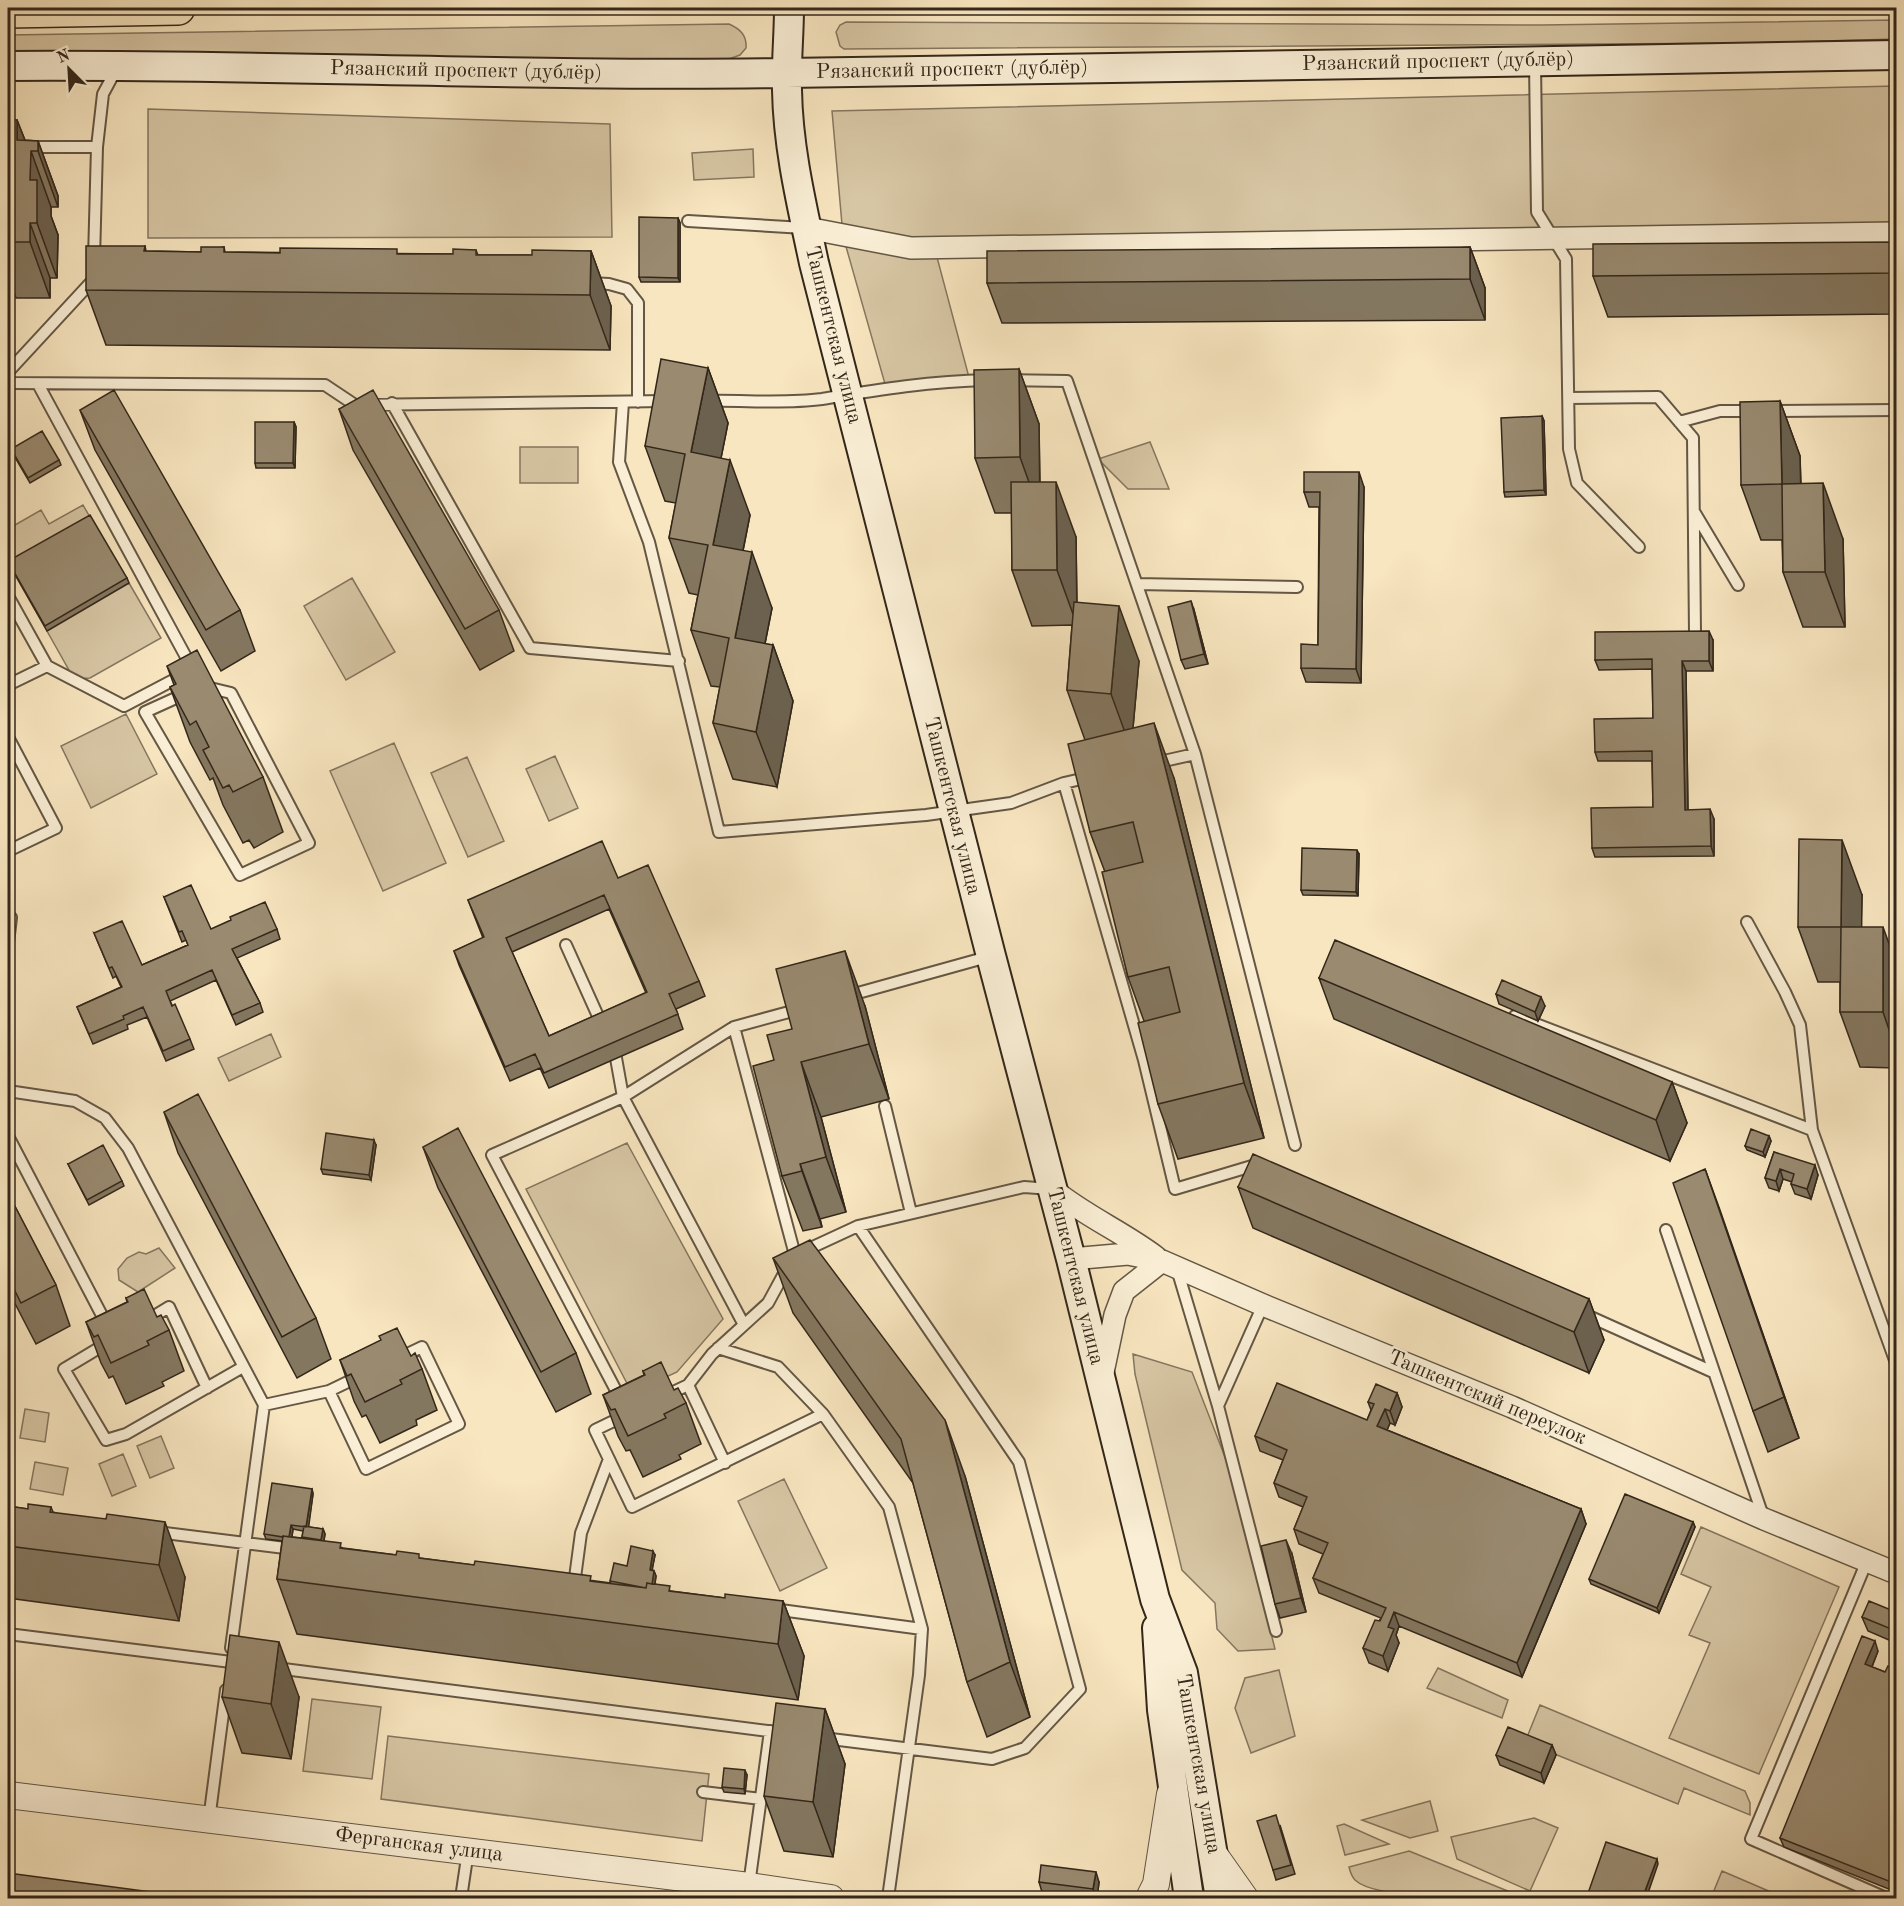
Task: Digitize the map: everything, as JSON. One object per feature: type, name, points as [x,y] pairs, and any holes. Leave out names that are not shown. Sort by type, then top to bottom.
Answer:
[{"type":"main road","points":[[8,11],[178,8]]},
{"type":"main road","name":"Ташкентская улица","points":[[789,8],[787,73],[796,177],[807,228],[990,956],[1071,1259],[1155,1599],[1184,1673],[1220,1899]]},
{"type":"main road","name":"Рязанский проспект (дублёр)","points":[[8,66],[118,65],[583,74],[787,73],[1896,55]]},
{"type":"main road","name":"Ташкентская улица","points":[[1155,1599],[1162,1710],[1189,1899]]},
{"type":"street","points":[[807,228],[910,248],[1896,233]]},
{"type":"street","points":[[1052,1189],[1076,1208],[1131,1238],[1169,1265],[1124,1291],[1115,1315],[1101,1382]]},
{"type":"street","name":"Ташкентский переулок","points":[[1071,1259],[1128,1254],[1169,1265],[1512,1407],[1764,1519],[1896,1573]]},
{"type":"street","points":[[1149,1899],[1156,1884],[1172,1782]]},
{"type":"street","name":"Ферганская улица","points":[[8,1795],[749,1886],[831,1899]]},
{"type":"street","points":[[1214,1854],[1245,1899]]},
{"type":"lane","points":[[1536,60],[1537,212],[1566,259],[1569,449],[1577,483],[1639,547]]},
{"type":"lane","points":[[8,372],[94,279],[97,147],[103,94],[118,65]]},
{"type":"lane","points":[[8,147],[97,147]]},
{"type":"lane","points":[[688,221],[807,228]]},
{"type":"lane","points":[[94,279],[106,279]]},
{"type":"lane","points":[[573,283],[609,284],[627,289],[638,303],[638,402]]},
{"type":"lane","points":[[8,383],[325,385],[355,405],[821,399],[847,393],[946,381],[1066,381],[1195,754],[1295,1145]]},
{"type":"lane","points":[[38,384],[202,687]]},
{"type":"lane","points":[[1569,398],[1658,397],[1693,438],[1695,633]]},
{"type":"lane","points":[[623,402],[619,462],[649,542],[719,832],[1011,803],[1064,783],[1097,776]]},
{"type":"lane","points":[[392,403],[530,648],[679,661]]},
{"type":"lane","points":[[1679,422],[1720,411],[1896,410]]},
{"type":"lane","points":[[1694,512],[1738,585]]},
{"type":"lane","points":[[1137,585],[1297,587]]},
{"type":"lane","points":[[8,596],[47,666],[124,706],[193,669]]},
{"type":"lane","points":[[8,685],[47,666]]},
{"type":"lane","points":[[202,687],[231,693],[309,843],[240,875],[145,712],[202,687]]},
{"type":"lane","points":[[8,737],[56,828],[8,851]]},
{"type":"lane","points":[[1141,766],[1195,754]]},
{"type":"lane","points":[[1064,783],[1144,1060],[1175,1189],[1252,1166]]},
{"type":"lane","points":[[8,917],[11,918],[8,943]]},
{"type":"lane","points":[[1747,922],[1785,992],[1800,1026],[1812,1130],[1896,1364]]},
{"type":"lane","points":[[566,945],[603,1028]]},
{"type":"lane","points":[[832,1000],[990,956]]},
{"type":"lane","points":[[809,1006],[734,1027],[623,1097],[492,1155],[633,1412],[595,1430],[632,1508],[823,1414]]},
{"type":"lane","points":[[1506,1013],[1812,1130]]},
{"type":"lane","points":[[734,1027],[795,1255]]},
{"type":"lane","points":[[616,1058],[623,1097],[744,1325]]},
{"type":"lane","points":[[8,1090],[75,1101],[105,1118],[128,1148],[264,1405],[208,1821]]},
{"type":"lane","points":[[885,1106],[911,1213]]},
{"type":"lane","points":[[8,1136],[124,1334]]},
{"type":"lane","points":[[658,1400],[688,1385],[718,1348],[768,1303],[795,1255],[858,1226],[1024,1187],[1052,1189]]},
{"type":"lane","points":[[815,1736],[992,1759],[1024,1748],[1080,1689],[1019,1462],[858,1226]]},
{"type":"lane","points":[[1666,1230],[1764,1519]]},
{"type":"lane","points":[[1169,1265],[1218,1406],[1276,1631]]},
{"type":"lane","points":[[1218,1406],[1263,1305]]},
{"type":"lane","points":[[207,1388],[169,1307],[64,1369],[106,1440],[126,1434],[207,1388],[243,1367]]},
{"type":"lane","points":[[1573,1309],[1713,1372]]},
{"type":"lane","points":[[329,1391],[366,1469],[459,1424],[422,1347],[392,1361]]},
{"type":"lane","points":[[718,1348],[778,1367],[823,1414],[889,1507],[922,1629],[920,1675],[888,1899]]},
{"type":"lane","points":[[264,1405],[329,1391],[373,1371]]},
{"type":"lane","points":[[688,1385],[725,1463]]},
{"type":"lane","points":[[563,1584],[580,1586],[581,1533],[609,1460]]},
{"type":"lane","points":[[145,1531],[304,1551]]},
{"type":"lane","points":[[1867,1561],[1751,1839],[1886,1899]]},
{"type":"lane","points":[[761,1607],[922,1629]]},
{"type":"lane","points":[[8,1634],[253,1665]]},
{"type":"lane","points":[[265,1667],[792,1734]]},
{"type":"lane","points":[[749,1886],[770,1731]]},
{"type":"lane","points":[[703,1792],[761,1799]]},
{"type":"lane","points":[[461,1899],[468,1851]]},
{"type":"shaded area","points":[[1896,20],[1896,39],[1747,43],[844,49],[840,46],[836,32],[840,25],[846,22],[1541,25]]},
{"type":"shaded area","points":[[729,24],[742,33],[746,48],[740,55],[729,59],[488,60],[8,53],[8,35]]},
{"type":"shaded area","points":[[1896,86],[1896,228],[934,246],[970,381],[887,391],[843,236],[832,111]]},
{"type":"shaded area","points":[[148,109],[610,124],[612,237],[148,238]]},
{"type":"shaded area","points":[[753,149],[754,177],[694,180],[692,153]]},
{"type":"shaded area","points":[[1150,442],[1169,489],[1128,489],[1098,459]]},
{"type":"shaded area","points":[[520,447],[578,447],[578,483],[520,483]]},
{"type":"shaded area","points":[[83,505],[91,519],[10,566],[8,529],[41,510],[49,524]]},
{"type":"shaded area","points":[[352,578],[395,652],[346,680],[304,606]]},
{"type":"shaded area","points":[[129,583],[161,638],[90,678],[74,679],[47,631]]},
{"type":"shaded area","points":[[126,714],[157,774],[91,808],[61,746]]},
{"type":"shaded area","points":[[394,743],[446,863],[383,891],[330,771]]},
{"type":"shaded area","points":[[555,756],[578,808],[549,821],[526,769]]},
{"type":"shaded area","points":[[467,757],[504,841],[468,857],[431,773]]},
{"type":"shaded area","points":[[271,1034],[281,1057],[229,1081],[218,1058]]},
{"type":"shaded area","points":[[627,1143],[723,1319],[677,1372],[632,1393],[526,1189]]},
{"type":"shaded area","points":[[159,1248],[175,1268],[138,1292],[119,1280],[118,1269],[127,1258],[139,1252],[146,1254]]},
{"type":"shaded area","points":[[1133,1354],[1192,1372],[1230,1470],[1275,1649],[1238,1651],[1217,1629],[1215,1603],[1182,1570],[1135,1374]]},
{"type":"shaded area","points":[[25,1409],[49,1413],[45,1442],[20,1438]]},
{"type":"shaded area","points":[[161,1436],[174,1468],[150,1478],[137,1446]]},
{"type":"shaded area","points":[[123,1454],[136,1486],[112,1496],[99,1464]]},
{"type":"shaded area","points":[[35,1462],[68,1468],[63,1495],[30,1489]]},
{"type":"shaded area","points":[[784,1479],[827,1568],[780,1591],[738,1501]]},
{"type":"shaded area","points":[[1701,1527],[1839,1587],[1759,1774],[1669,1738],[1710,1643],[1689,1635],[1711,1587],[1681,1574]]},
{"type":"shaded area","points":[[1438,1668],[1508,1700],[1502,1718],[1427,1688]]},
{"type":"shaded area","points":[[1279,1670],[1295,1736],[1251,1753],[1235,1708],[1245,1678]]},
{"type":"shaded area","points":[[312,1699],[381,1707],[372,1779],[303,1771]]},
{"type":"shaded area","points":[[1540,1705],[1745,1791],[1750,1803],[1750,1815],[1684,1788],[1678,1804],[1525,1742]]},
{"type":"shaded area","points":[[388,1736],[709,1774],[702,1841],[381,1799]]},
{"type":"shaded area","points":[[1430,1801],[1438,1831],[1410,1838],[1362,1820]]},
{"type":"shaded area","points":[[1534,1818],[1558,1828],[1530,1891],[1457,1859],[1451,1837]]},
{"type":"shaded area","points":[[1344,1824],[1389,1844],[1345,1855],[1337,1826]]},
{"type":"shaded area","points":[[1409,1851],[1525,1898],[1436,1897],[1386,1892],[1367,1887],[1355,1880],[1349,1867]]},
{"type":"shaded area","points":[[1722,1871],[1785,1898],[1711,1898]]},
{"type":"building","points":[[8,120],[17,120],[17,140],[38,141],[38,151],[31,151],[30,180],[37,180],[37,223],[30,223],[30,242],[8,242]]},
{"type":"building","points":[[639,217],[678,218],[678,278],[639,277]]},
{"type":"building","points":[[1896,242],[1896,273],[1593,276],[1593,244]]},
{"type":"building","points":[[86,246],[145,246],[144,251],[201,252],[201,247],[224,247],[224,252],[280,253],[280,248],[397,249],[397,254],[453,254],[453,249],[476,250],[476,255],[532,255],[532,250],[591,251],[590,295],[86,290]]},
{"type":"building","points":[[1470,247],[1470,279],[987,283],[987,251]]},
{"type":"building","points":[[661,359],[708,368],[691,452],[730,460],[713,545],[752,552],[735,638],[773,645],[756,732],[713,723],[729,638],[691,630],[708,545],[669,538],[685,454],[645,446]]},
{"type":"building","points":[[1019,369],[1020,457],[975,458],[974,370]]},
{"type":"building","points":[[114,390],[240,610],[206,630],[80,410]]},
{"type":"building","points":[[373,390],[499,610],[465,629],[339,409]]},
{"type":"building","points":[[1780,401],[1782,484],[1741,485],[1740,402]]},
{"type":"building","points":[[1542,416],[1544,490],[1504,492],[1501,418]]},
{"type":"building","points":[[255,422],[294,422],[293,463],[255,463]]},
{"type":"building","points":[[42,431],[59,460],[28,478],[11,449]]},
{"type":"building","points":[[1304,472],[1359,472],[1356,669],[1301,668],[1301,644],[1318,645],[1320,492],[1304,492]]},
{"type":"building","points":[[1011,482],[1056,482],[1057,570],[1012,570]]},
{"type":"building","points":[[1823,483],[1825,572],[1783,572],[1782,484]]},
{"type":"building","points":[[90,515],[127,578],[45,626],[8,561]]},
{"type":"building","points":[[1191,601],[1204,654],[1181,660],[1168,607]]},
{"type":"building","points":[[1074,602],[1119,606],[1111,694],[1067,690]]},
{"type":"building","points":[[1709,631],[1709,661],[1682,661],[1685,810],[1710,809],[1711,846],[1592,848],[1591,808],[1653,807],[1652,751],[1595,752],[1594,719],[1653,718],[1652,659],[1595,660],[1595,632]]},
{"type":"building","points":[[197,650],[263,777],[233,792],[229,785],[223,788],[203,750],[209,747],[196,721],[190,725],[170,687],[176,684],[167,666]]},
{"type":"building","points":[[1154,723],[1244,1083],[1158,1104],[1138,1023],[1180,1012],[1169,967],[1128,977],[1102,872],[1143,862],[1133,822],[1090,832],[1068,744]]},
{"type":"building","points":[[1799,839],[1842,840],[1841,927],[1798,927]]},
{"type":"building","points":[[602,841],[618,878],[648,865],[699,981],[669,994],[678,1014],[544,1073],[535,1054],[505,1067],[454,951],[484,937],[468,900]],"holes":[[[604,895],[647,992],[549,1036],[506,938]]]},
{"type":"building","points":[[1302,848],[1357,850],[1356,892],[1301,890]]},
{"type":"building","points":[[191,885],[211,929],[231,920],[230,917],[265,902],[277,929],[232,949],[260,1003],[232,1015],[212,970],[166,991],[172,1006],[175,1004],[190,1039],[163,1051],[143,1007],[123,1016],[124,1019],[89,1034],[77,1007],[122,987],[112,967],[109,968],[94,933],[122,921],[142,965],[188,945],[182,931],[179,932],[164,897]]},
{"type":"building","points":[[1841,927],[1883,927],[1883,1012],[1840,1012]]},
{"type":"building","points":[[1335,940],[1672,1082],[1656,1120],[1319,978]]},
{"type":"building","points":[[845,951],[869,1044],[801,1062],[826,1157],[800,1164],[802,1171],[782,1176],[753,1066],[774,1060],[767,1035],[792,1029],[776,969]]},
{"type":"building","points":[[1502,980],[1541,997],[1535,1012],[1496,994]]},
{"type":"building","points":[[198,1094],[316,1318],[282,1337],[164,1112]]},
{"type":"building","points":[[458,1128],[576,1353],[541,1372],[423,1147]]},
{"type":"building","points":[[1751,1129],[1769,1136],[1763,1152],[1745,1146]]},
{"type":"building","points":[[326,1133],[374,1140],[369,1175],[321,1169]]},
{"type":"building","points":[[103,1145],[122,1181],[87,1200],[68,1164]]},
{"type":"building","points":[[1774,1152],[1815,1165],[1807,1189],[1791,1184],[1794,1174],[1780,1169],[1776,1181],[1765,1178]]},
{"type":"building","points":[[1253,1154],[1589,1299],[1574,1332],[1238,1187]]},
{"type":"building","points":[[1705,1169],[1784,1397],[1753,1411],[1673,1183]]},
{"type":"building","points":[[8,1193],[56,1285],[21,1303],[8,1277]]},
{"type":"building","points":[[810,1240],[945,1420],[1010,1662],[967,1682],[901,1439],[773,1258]]},
{"type":"building","points":[[144,1289],[157,1317],[161,1315],[169,1330],[147,1341],[149,1345],[111,1363],[98,1335],[94,1337],[86,1322],[128,1302],[126,1298]]},
{"type":"building","points":[[397,1328],[411,1356],[415,1353],[422,1369],[400,1380],[402,1384],[365,1402],[351,1374],[347,1376],[340,1360],[381,1340],[379,1336]]},
{"type":"building","points":[[661,1362],[674,1390],[678,1388],[686,1403],[664,1414],[666,1418],[628,1436],[615,1409],[611,1410],[603,1395],[645,1375],[643,1371]]},
{"type":"building","points":[[1277,1383],[1367,1420],[1374,1404],[1368,1402],[1376,1384],[1397,1393],[1390,1411],[1385,1409],[1377,1426],[1581,1509],[1517,1663],[1394,1612],[1388,1627],[1394,1629],[1383,1656],[1363,1648],[1375,1620],[1380,1621],[1386,1608],[1313,1578],[1328,1543],[1294,1529],[1307,1497],[1274,1483],[1287,1450],[1255,1436]]},
{"type":"building","points":[[272,1483],[312,1489],[306,1527],[291,1525],[289,1537],[264,1534]]},
{"type":"building","points":[[1625,1494],[1693,1522],[1657,1608],[1589,1579]]},
{"type":"building","points":[[28,1504],[51,1507],[50,1512],[106,1519],[107,1514],[165,1522],[159,1565],[8,1546],[8,1506],[28,1509]]},
{"type":"building","points":[[304,1526],[323,1529],[321,1540],[302,1537]]},
{"type":"building","points":[[283,1536],[341,1543],[340,1548],[396,1555],[397,1551],[419,1554],[419,1558],[474,1565],[475,1561],[591,1576],[590,1581],[646,1588],[647,1583],[670,1586],[669,1591],[725,1598],[725,1594],[783,1601],[778,1644],[277,1579]]},
{"type":"building","points":[[1286,1540],[1301,1598],[1275,1604],[1261,1546]]},
{"type":"building","points":[[631,1546],[653,1551],[650,1570],[654,1571],[652,1584],[647,1583],[646,1588],[610,1581],[614,1563],[627,1566]]},
{"type":"building","points":[[1869,1601],[1896,1612],[1896,1631],[1862,1617]]},
{"type":"building","points":[[230,1635],[279,1642],[271,1704],[222,1697]]},
{"type":"building","points":[[1862,1636],[1875,1641],[1865,1664],[1885,1672],[1888,1666],[1896,1669],[1896,1884],[1780,1838]]},
{"type":"building","points":[[776,1703],[825,1709],[813,1802],[764,1796]]},
{"type":"building","points":[[1508,1727],[1552,1745],[1541,1773],[1496,1755]]},
{"type":"building","points":[[724,1768],[745,1770],[744,1789],[722,1787]]},
{"type":"building","points":[[1276,1815],[1291,1865],[1273,1870],[1257,1821]]},
{"type":"building","points":[[1606,1842],[1657,1859],[1642,1899],[1586,1899]]},
{"type":"building","points":[[1041,1865],[1096,1872],[1093,1889],[1039,1882]]},
{"type":"building","points":[[8,1873],[204,1899],[8,1899]]}]
